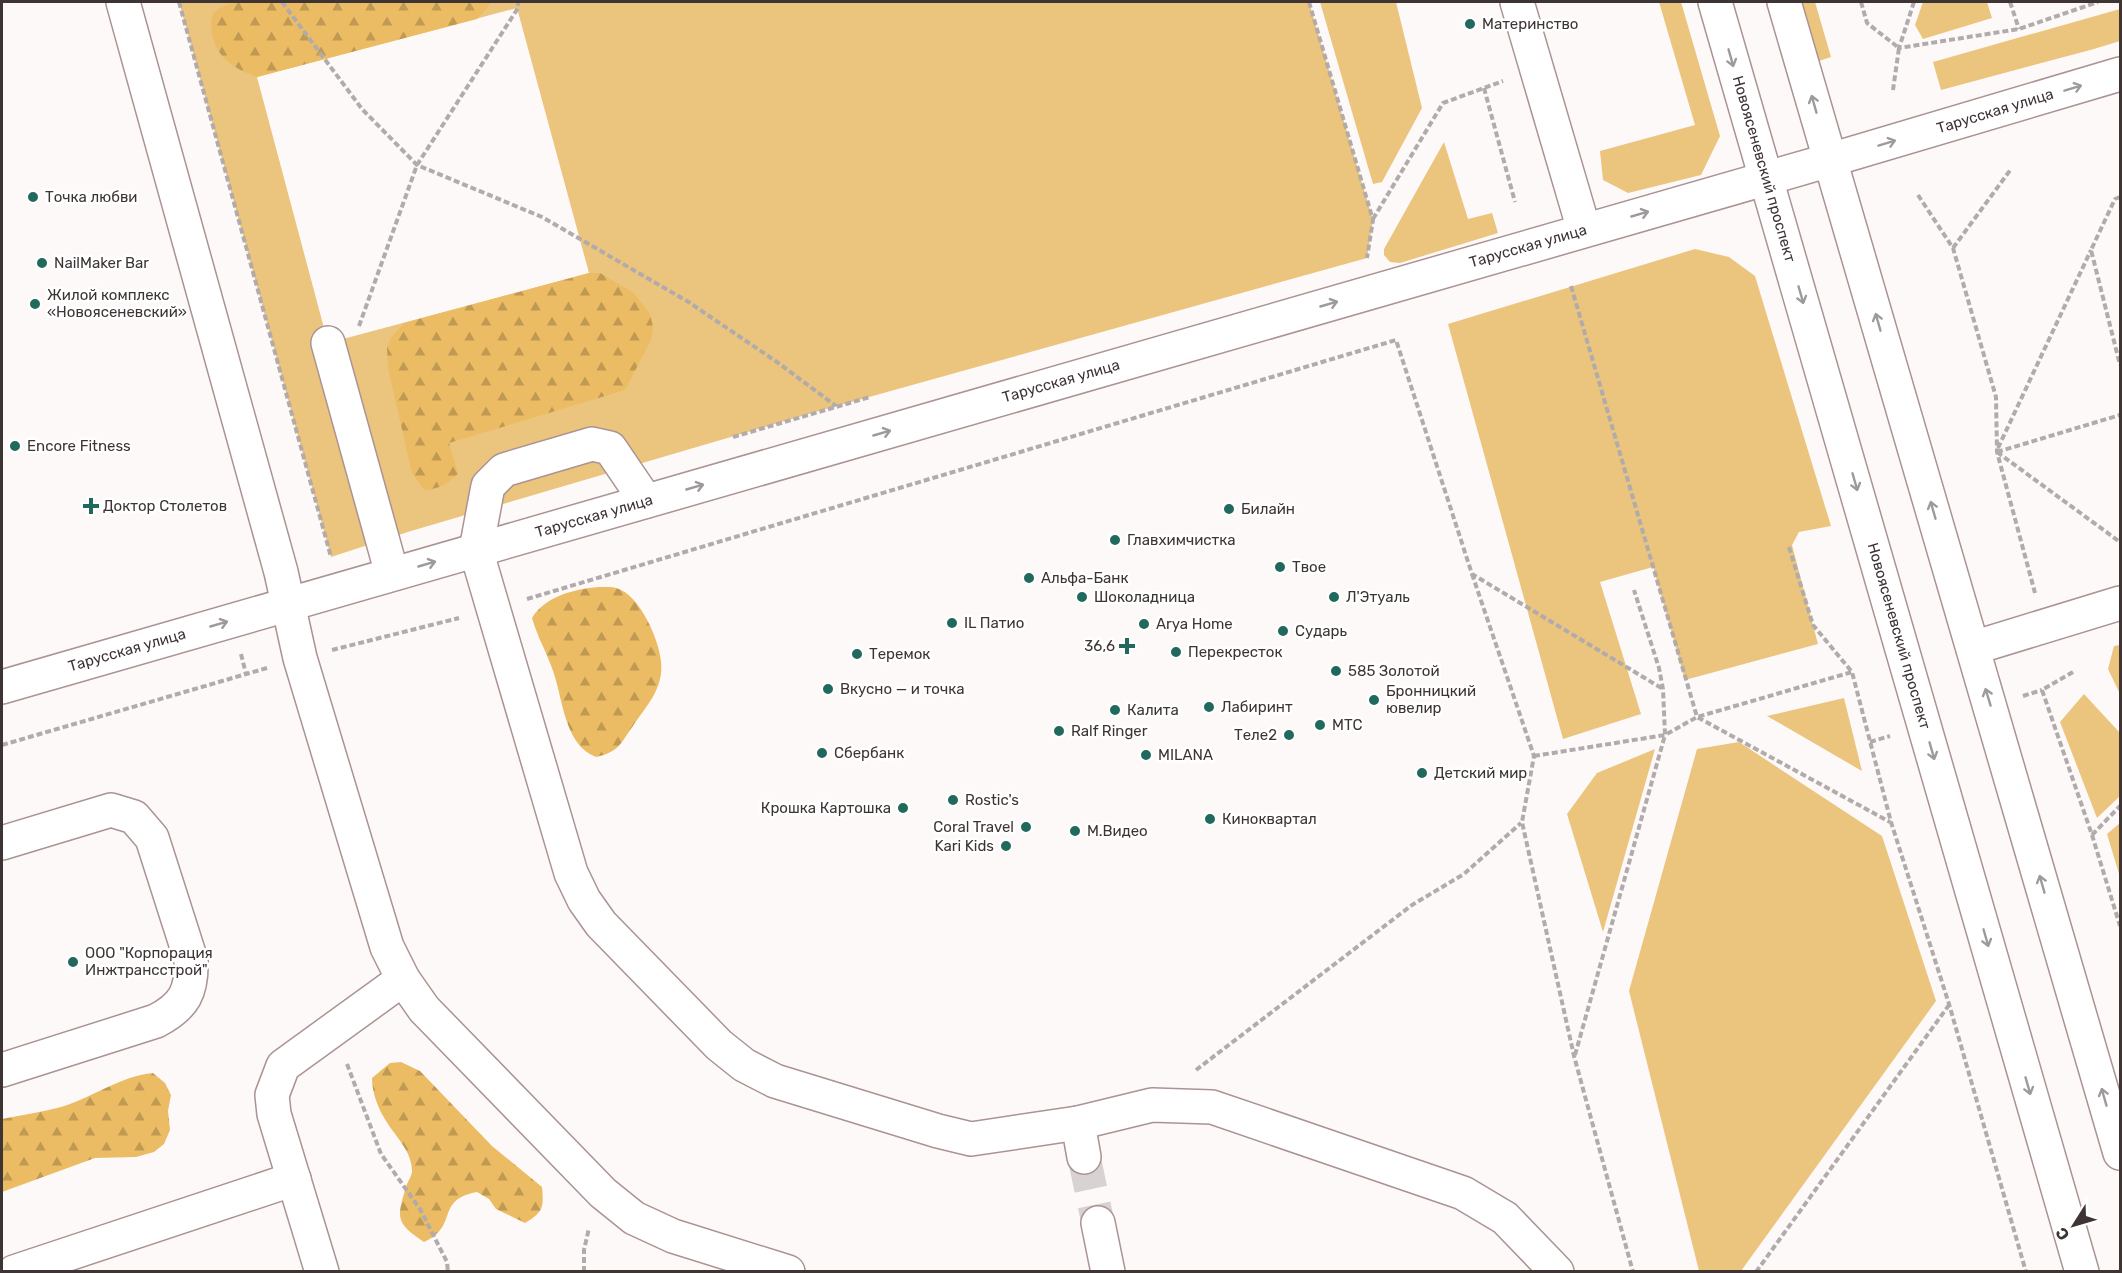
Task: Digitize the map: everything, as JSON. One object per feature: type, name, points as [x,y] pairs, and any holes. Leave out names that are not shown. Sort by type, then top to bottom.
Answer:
[{"type":"main road","points":[[123,2],[290,604],[300,658],[387,947],[403,979],[424,1009],[603,1193],[634,1218],[673,1236],[788,1272]]},
{"type":"main road","points":[[1517,2],[1584,230]]},
{"type":"main road","name":"Новоясеневский проспект","points":[[1715,2],[2082,1272]]},
{"type":"main road","points":[[1784,2],[2121,1153]]},
{"type":"main road","name":"Тарусская улица","points":[[2,687],[2121,74]]},
{"type":"main road","points":[[342,339],[392,574]]},
{"type":"main road","points":[[646,501],[610,448],[592,444],[504,470],[488,486],[476,550],[571,873],[584,900],[601,924],[719,1045],[744,1065],[775,1080],[938,1131],[971,1139],[1078,1123],[1152,1105],[1212,1107],[1462,1193],[1505,1218],[1557,1272]]},
{"type":"main road","points":[[1973,648],[2121,603]]},
{"type":"main road","points":[[2,843],[111,810],[134,817],[152,838],[191,960],[191,981],[186,996],[172,1012],[156,1021],[2,1070]]},
{"type":"main road","points":[[322,1272],[274,1114],[272,1095],[283,1066],[403,979]]},
{"type":"main road","points":[[1078,1123],[1084,1157]]},
{"type":"main road","points":[[14,1272],[294,1179]]},
{"type":"main road","points":[[1098,1223],[1108,1272]]},
{"type":"path","points":[[179,2],[331,557]]},
{"type":"path","points":[[282,2],[362,108],[417,165],[542,217],[687,301],[837,406]]},
{"type":"path","points":[[342,339],[417,165],[518,8],[518,2]]},
{"type":"path","points":[[1309,2],[1373,220]]},
{"type":"path","points":[[1861,2],[1867,22],[1899,48],[2019,29],[2098,2]]},
{"type":"path","points":[[1893,90],[1899,48],[1914,2]]},
{"type":"path","points":[[2010,2],[2019,29]]},
{"type":"path","points":[[1367,258],[1373,220],[1443,104],[1537,70]]},
{"type":"path","points":[[1484,88],[1515,202]]},
{"type":"path","points":[[1953,248],[2011,169]]},
{"type":"path","points":[[1918,195],[1953,248],[1996,397],[1997,452],[2044,626]]},
{"type":"path","points":[[1997,452],[2115,199],[2121,197]]},
{"type":"path","points":[[2091,250],[2121,365]]},
{"type":"path","points":[[1356,261],[1378,255]]},
{"type":"path","points":[[1571,286],[1697,717],[1891,822]]},
{"type":"path","points":[[2,745],[300,658],[492,610],[1396,340],[1534,756],[1522,822],[1574,1056],[1633,1272]]},
{"type":"path","points":[[727,438],[871,397]]},
{"type":"path","points":[[1997,452],[2121,415]]},
{"type":"path","points":[[1997,452],[2121,542]]},
{"type":"path","points":[[281,573],[383,540]]},
{"type":"path","points":[[1790,547],[1813,625],[1852,672],[1891,822],[1950,1004],[2026,1272]]},
{"type":"path","points":[[1472,574],[1663,689]]},
{"type":"path","points":[[1574,1056],[1665,735],[1663,689],[1659,668],[1634,590]]},
{"type":"path","points":[[1534,756],[1665,735],[1697,717],[1852,672]]},
{"type":"path","points":[[2014,699],[2042,690],[2073,672]]},
{"type":"path","points":[[2042,690],[2121,926]]},
{"type":"path","points":[[1870,742],[1890,736]]},
{"type":"path","points":[[2092,835],[2121,806]]},
{"type":"path","points":[[1194,1072],[1412,905],[1464,874],[1522,822]]},
{"type":"path","points":[[1756,1272],[1950,1004]]},
{"type":"path","points":[[334,1029],[381,1154],[420,1209],[447,1262],[448,1272]]},
{"type":"shaded area","points":[[179,2],[1309,2],[1373,220],[1367,258],[819,411],[411,531],[331,557]],"holes":[[[517,8],[589,273],[328,343],[257,77]]]},
{"type":"shaded area","points":[[1320,2],[1396,2],[1422,108],[1382,182],[1373,184]]},
{"type":"shaded area","points":[[1659,2],[1681,2],[1720,136],[1701,175],[1628,193],[1603,180],[1600,151],[1695,125]]},
{"type":"shaded area","points":[[1789,2],[1815,2],[1831,57],[1807,65]]},
{"type":"shaded area","points":[[1923,2],[1987,2],[1992,18],[1923,39],[1915,25]]},
{"type":"shaded area","points":[[2120,9],[2120,41],[1941,90],[1933,62]]},
{"type":"shaded area","points":[[1444,142],[1468,219],[1492,213],[1498,233],[1400,263],[1390,262],[1384,255],[1384,249]]},
{"type":"shaded area","points":[[1695,249],[1729,257],[1755,276],[1831,526],[1799,532],[1792,545],[1818,644],[1685,680],[1653,567],[1600,582],[1641,714],[1563,739],[1448,324]]},
{"type":"shaded area","points":[[2120,645],[2120,694],[2108,669],[2114,646]]},
{"type":"shaded area","points":[[2084,694],[2120,733],[2120,796],[2097,818],[2060,722]]},
{"type":"shaded area","points":[[1844,698],[1862,771],[1767,716]]},
{"type":"shaded area","points":[[1739,742],[1882,836],[1936,1001],[1741,1271],[1699,1271],[1629,991],[1697,749]]},
{"type":"shaded area","points":[[1655,749],[1603,932],[1567,814],[1597,773]]},
{"type":"shaded area","points":[[2120,823],[2120,877],[2107,834]]},
{"type":"green space","points":[[238,2],[492,2],[477,19],[257,77],[234,66],[222,56],[214,42],[211,25],[213,14],[220,8]]},
{"type":"green space","points":[[589,273],[600,273],[634,293],[650,314],[653,327],[651,340],[625,390],[449,443],[458,474],[442,485],[424,490],[412,473],[388,368],[387,348],[391,338],[404,323]]},
{"type":"green space","points":[[598,587],[619,589],[637,604],[656,640],[660,653],[661,674],[654,695],[625,738],[610,753],[596,757],[585,751],[571,732],[553,671],[532,618],[545,604],[561,595]]},
{"type":"green space","points":[[401,1062],[420,1071],[492,1146],[542,1187],[542,1205],[536,1216],[525,1223],[496,1209],[489,1199],[477,1192],[456,1201],[441,1229],[435,1236],[424,1242],[407,1229],[400,1218],[400,1212],[412,1174],[411,1164],[406,1150],[380,1111],[372,1084],[372,1078],[390,1063]]},
{"type":"green space","points":[[153,1073],[165,1083],[171,1095],[168,1111],[170,1130],[164,1144],[154,1152],[136,1157],[95,1158],[2,1192],[2,1119],[61,1107],[129,1078]]},
{"type":"tunnel","points":[[1084,1157],[1098,1223]]},
{"type":"place","name":"Материнство","points":[[1470,24]]},
{"type":"place","name":"Точка любви","points":[[33,197]]},
{"type":"place","name":"NailMaker Bar","points":[[42,263]]},
{"type":"place","name":"Жилой комплекс «Новоясеневский»","points":[[35,304]]},
{"type":"place","name":"Encore Fitness","points":[[15,446]]},
{"type":"place","name":"Доктор Столетов","points":[[91,506]]},
{"type":"place","name":"Билайн","points":[[1229,509]]},
{"type":"place","name":"Главхимчистка","points":[[1115,540]]},
{"type":"place","name":"Твое","points":[[1280,567]]},
{"type":"place","name":"Альфа-Банк","points":[[1029,578]]},
{"type":"place","name":"Шоколадница","points":[[1082,597]]},
{"type":"place","name":"Л'Этуаль","points":[[1334,597]]},
{"type":"place","name":"IL Патио","points":[[952,623]]},
{"type":"place","name":"Arya Home","points":[[1144,624]]},
{"type":"place","name":"Сударь","points":[[1283,631]]},
{"type":"place","name":"36,6","points":[[1127,646]]},
{"type":"place","name":"Перекресток","points":[[1176,652]]},
{"type":"place","name":"Теремок","points":[[857,654]]},
{"type":"place","name":"585 Золотой","points":[[1336,671]]},
{"type":"place","name":"Вкусно — и точка","points":[[828,689]]},
{"type":"place","name":"Бронницкий ювелир","points":[[1374,700]]},
{"type":"place","name":"Лабиринт","points":[[1209,707]]},
{"type":"place","name":"Калита","points":[[1115,710]]},
{"type":"place","name":"МТС","points":[[1320,725]]},
{"type":"place","name":"Ralf Ringer","points":[[1059,731]]},
{"type":"place","name":"Теле2","points":[[1289,735]]},
{"type":"place","name":"Сбербанк","points":[[822,753]]},
{"type":"place","name":"MILANA","points":[[1146,755]]},
{"type":"place","name":"Детский мир","points":[[1422,773]]},
{"type":"place","name":"Rostic's","points":[[953,800]]},
{"type":"place","name":"Крошка Картошка","points":[[903,808]]},
{"type":"place","name":"Киноквартал","points":[[1210,819]]},
{"type":"place","name":"Coral Travel","points":[[1026,827]]},
{"type":"place","name":"М.Видео","points":[[1075,831]]},
{"type":"place","name":"Kari Kids","points":[[1006,846]]},
{"type":"place","name":"ООО \"Корпорация Инжтрансстрой\"","points":[[73,962]]}]
